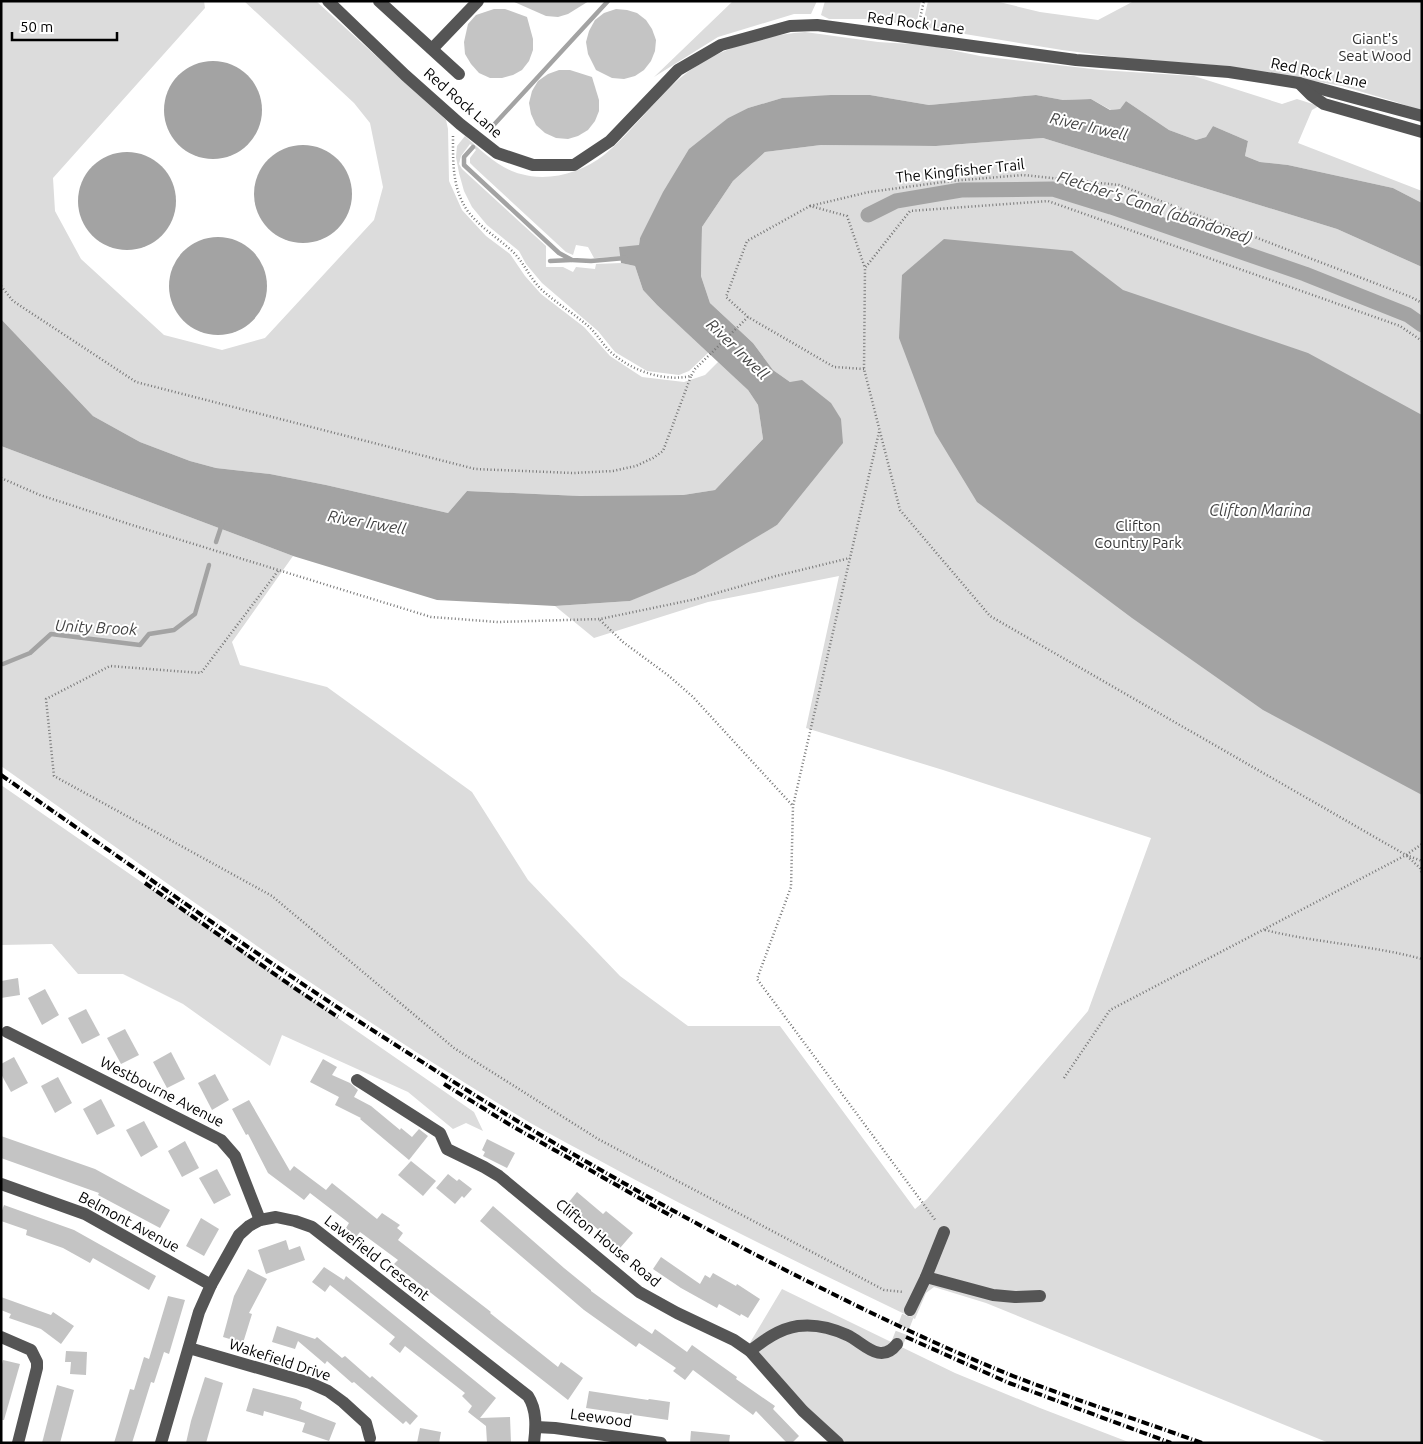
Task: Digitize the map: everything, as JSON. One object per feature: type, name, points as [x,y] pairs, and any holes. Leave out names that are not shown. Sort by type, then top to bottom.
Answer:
[{"type":"street","name":"Red Rock Lane","points":[[328,1],[460,124],[497,153],[533,165],[574,165],[610,141],[678,70],[720,45],[790,26],[817,25],[1076,60],[1230,72],[1299,83],[1422,116]]},
{"type":"street","points":[[380,1],[459,74]]},
{"type":"street","points":[[432,50],[478,1]]},
{"type":"street","points":[[1299,83],[1324,104],[1422,132]]},
{"type":"street","name":"Westbourne Avenue","points":[[7,1032],[221,1140],[235,1156],[260,1220]]},
{"type":"street","name":"Clifton House Road","points":[[357,1080],[440,1133],[443,1154],[484,1166],[499,1176],[639,1292],[677,1313],[734,1340],[750,1351],[803,1411],[838,1443]]},
{"type":"street","name":"Belmont Avenue","points":[[1,1184],[85,1214],[211,1285]]},
{"type":"street","name":"Lawefield Crescent","points":[[160,1443],[199,1312],[211,1285],[239,1235],[248,1226],[260,1220],[276,1216],[295,1220],[312,1227],[528,1396],[532,1402],[536,1427],[534,1443]]},
{"type":"street","points":[[910,1310],[944,1232]]},
{"type":"street","points":[[926,1277],[993,1295],[1015,1297],[1040,1296]]},
{"type":"street","points":[[750,1351],[771,1336],[798,1326],[819,1326],[836,1330],[876,1352],[885,1353],[892,1350],[897,1344]]},
{"type":"street","points":[[1,1337],[31,1350],[37,1362],[18,1443]]},
{"type":"street","name":"Wakefield Drive","points":[[189,1348],[328,1391],[366,1422],[370,1438]]},
{"type":"street","name":"Leewood","points":[[536,1427],[665,1440]]},
{"type":"path","points":[[916,38],[924,1]]},
{"type":"path","points":[[460,124],[453,135],[453,162],[457,189],[467,210],[489,233],[514,252],[530,277],[542,290],[589,326],[612,354],[646,373],[680,378],[691,376]]},
{"type":"path","name":"The Kingfisher Trail","points":[[747,318],[726,296],[747,241],[810,206],[869,192],[1023,174],[1119,185],[1410,296],[1422,303]]},
{"type":"path","points":[[865,268],[910,211],[1048,201],[1400,326],[1422,341]]},
{"type":"path","points":[[810,206],[847,216],[865,268],[864,369],[900,510],[990,616],[1406,855],[1422,861]]},
{"type":"path","points":[[1,286],[13,300],[136,382],[475,469],[573,473],[613,471],[636,466],[653,458],[663,451],[695,369],[747,318],[834,367],[864,369]]},
{"type":"path","points":[[879,430],[793,806],[791,887],[757,979],[944,1232]]},
{"type":"path","points":[[1,478],[40,495],[132,526],[431,617],[498,622],[600,619],[696,599],[776,576],[850,558]]},
{"type":"path","points":[[278,571],[201,673],[110,666],[46,699],[54,776],[272,896],[454,1048],[598,1139],[884,1290],[918,1293]]},
{"type":"path","points":[[600,619],[623,642],[669,676],[693,697],[793,806]]},
{"type":"path","points":[[1064,1078],[1110,1010],[1406,855],[1422,844]]},
{"type":"path","points":[[1406,855],[1420,868],[1422,874]]},
{"type":"path","points":[[1264,930],[1288,936],[1402,954],[1422,959]]},
{"type":"green space","points":[[1,1],[204,1],[205,8],[53,178],[55,211],[81,259],[164,335],[222,350],[265,338],[374,220],[383,187],[370,123],[354,103],[244,1],[316,1],[446,120],[448,129],[449,181],[462,210],[486,236],[510,254],[525,276],[541,294],[584,327],[610,356],[642,377],[684,382],[705,375],[719,361],[748,390],[758,405],[763,439],[715,490],[683,495],[580,496],[467,491],[448,513],[326,485],[270,474],[216,468],[190,461],[140,442],[93,416],[1,319]]},
{"type":"green space","points":[[733,1],[817,1],[811,14],[794,14],[718,37],[654,77]]},
{"type":"green space","points":[[825,1],[921,1],[916,26],[869,19],[829,19],[821,15]]},
{"type":"green space","name":"Giant's Seat Wood","points":[[928,1],[995,1],[1040,12],[1098,20],[1134,1],[1422,1],[1422,111],[1342,86],[1227,66],[1131,59],[1062,50],[922,27]]},
{"type":"green space","points":[[805,32],[878,42],[927,45],[980,56],[1101,70],[1194,76],[1282,104],[1297,99],[1319,106],[1312,110],[1298,143],[1422,191],[1422,203],[1393,188],[1288,165],[1260,162],[1245,156],[1248,141],[1213,126],[1206,137],[1196,140],[1169,130],[1126,101],[1120,109],[1111,110],[1091,99],[1063,100],[1036,95],[929,105],[870,95],[782,98],[748,108],[728,118],[712,132],[640,238],[639,246],[620,247],[620,257],[594,258],[588,247],[576,245],[573,255],[566,252],[470,163],[470,158],[476,150],[470,144],[461,156],[459,164],[462,169],[546,246],[546,267],[563,267],[573,272],[576,267],[595,269],[596,264],[621,263],[635,266],[643,290],[709,352],[689,371],[679,375],[647,371],[615,352],[598,331],[542,283],[526,264],[519,251],[487,225],[472,207],[464,191],[456,157],[457,146],[465,136],[484,153],[513,172],[542,177],[575,171],[586,167],[604,155],[679,79],[707,60],[722,52],[754,41]]},
{"type":"green space","name":"Clifton Country Park","points":[[1043,138],[1337,229],[1422,267],[1422,1443],[1329,1443],[986,1303],[934,1287],[926,1293],[915,1319],[713,1220],[519,1116],[444,1070],[315,986],[1,766],[1,446],[293,556],[232,642],[240,665],[327,687],[472,792],[528,880],[620,976],[688,1026],[780,1026],[915,1209],[927,1199],[1088,1011],[1151,838],[943,770],[806,728],[839,576],[708,602],[594,638],[555,606],[630,601],[777,525],[790,382],[773,370],[753,343],[710,303],[701,276],[702,227],[733,181],[765,152],[821,145],[936,146]]},
{"type":"green space","points":[[1,785],[474,1112],[483,1131],[466,1123],[453,1129],[408,1092],[282,1035],[270,1066],[183,1004],[123,974],[78,974],[52,944],[1,945]]},
{"type":"green space","points":[[782,1289],[955,1373],[1131,1443],[847,1443],[811,1416],[748,1346]]},
{"type":"water","points":[[213,61],[232,65],[248,75],[258,91],[262,110],[258,129],[248,145],[232,155],[213,159],[194,155],[178,145],[168,129],[164,110],[168,91],[178,75],[194,65]]},
{"type":"water","name":"River Irwell","points":[[870,95],[929,105],[1036,95],[1063,100],[1091,99],[1110,110],[1120,109],[1126,101],[1169,130],[1196,140],[1206,137],[1213,126],[1248,141],[1245,156],[1260,162],[1288,165],[1393,188],[1422,203],[1422,267],[1337,229],[1043,138],[936,146],[821,145],[765,152],[733,181],[702,227],[701,276],[710,303],[753,343],[773,370],[790,382],[802,380],[831,403],[841,419],[843,443],[777,525],[695,574],[630,601],[555,606],[437,600],[293,556],[1,446],[1,319],[93,416],[140,442],[190,461],[216,468],[270,474],[448,513],[467,491],[580,496],[683,495],[715,490],[763,439],[758,405],[748,390],[643,290],[635,266],[621,263],[619,247],[639,245],[640,238],[663,192],[689,149],[728,118],[748,108],[782,98]]},
{"type":"water","points":[[303,145],[322,149],[338,159],[348,175],[352,194],[348,213],[338,229],[322,239],[303,243],[284,239],[268,229],[258,213],[254,194],[258,175],[268,159],[284,149]]},
{"type":"water","points":[[127,152],[146,156],[162,166],[172,182],[176,201],[172,220],[162,236],[146,246],[127,250],[108,246],[92,236],[82,220],[78,201],[82,182],[92,166],[108,156]]},
{"type":"water","points":[[218,237],[237,241],[253,251],[263,267],[267,286],[263,305],[253,321],[237,331],[218,335],[199,331],[183,321],[173,305],[169,286],[173,267],[183,251],[199,241]]},
{"type":"water","name":"Clifton Marina","points":[[944,239],[1072,251],[1123,290],[1308,353],[1422,415],[1422,795],[1263,710],[1132,618],[977,502],[935,433],[899,338],[902,275]]},
{"type":"building","points":[[512,1],[589,1],[568,14],[558,17],[546,16]]},
{"type":"building","points":[[494,9],[505,9],[527,17],[533,39],[533,50],[529,61],[522,70],[502,78],[490,78],[479,73],[465,54],[464,42],[468,24],[476,15]]},
{"type":"building","points":[[616,9],[637,13],[646,20],[656,40],[655,51],[651,61],[644,70],[635,76],[624,79],[612,78],[596,70],[588,54],[586,42],[595,20],[604,13]]},
{"type":"building","points":[[559,70],[570,70],[592,77],[599,100],[599,111],[595,121],[588,130],[568,139],[556,138],[545,133],[536,125],[529,103],[532,91],[538,81],[548,74]]},
{"type":"building","points":[[18,978],[20,995],[1,998],[1,981]]},
{"type":"building","points":[[45,989],[59,1015],[42,1025],[28,998]]},
{"type":"building","points":[[86,1009],[100,1035],[82,1044],[68,1018]]},
{"type":"building","points":[[125,1029],[139,1055],[121,1064],[107,1038]]},
{"type":"building","points":[[171,1052],[185,1079],[167,1088],[153,1062]]},
{"type":"building","points":[[14,1057],[28,1083],[11,1092],[1,1074],[1,1064]]},
{"type":"building","points":[[323,1059],[337,1067],[332,1075],[350,1083],[358,1090],[354,1097],[371,1106],[400,1130],[401,1128],[412,1137],[419,1129],[428,1136],[409,1160],[361,1118],[335,1105],[339,1097],[310,1082]]},
{"type":"building","points":[[215,1074],[229,1100],[212,1110],[198,1083]]},
{"type":"building","points":[[58,1077],[72,1103],[55,1113],[41,1086]]},
{"type":"building","points":[[101,1099],[115,1126],[97,1135],[83,1109]]},
{"type":"building","points":[[249,1100],[290,1171],[294,1166],[326,1190],[332,1183],[377,1219],[382,1213],[400,1225],[397,1228],[403,1233],[398,1240],[558,1367],[561,1362],[583,1378],[568,1400],[394,1264],[398,1260],[360,1232],[356,1237],[346,1228],[349,1223],[310,1193],[304,1200],[268,1173],[248,1134],[246,1135],[232,1109]]},
{"type":"building","points":[[144,1121],[158,1147],[141,1157],[126,1130]]},
{"type":"building","points":[[1,1136],[95,1169],[170,1210],[160,1228],[98,1195],[99,1193],[1,1158]]},
{"type":"building","points":[[487,1139],[515,1153],[507,1168],[483,1156],[485,1152],[482,1150]]},
{"type":"building","points":[[185,1141],[199,1168],[182,1177],[168,1151]]},
{"type":"building","points":[[411,1161],[436,1181],[423,1196],[398,1175]]},
{"type":"building","points":[[217,1169],[231,1195],[214,1204],[199,1178]]},
{"type":"building","points":[[448,1174],[457,1181],[459,1179],[472,1189],[455,1204],[436,1188]]},
{"type":"building","points":[[577,1192],[603,1214],[606,1211],[633,1233],[620,1248],[594,1226],[591,1230],[564,1208]]},
{"type":"building","points":[[4,1205],[74,1230],[156,1276],[149,1290],[93,1258],[90,1263],[63,1248],[26,1235],[27,1230],[1,1221]]},
{"type":"building","points":[[493,1206],[591,1291],[624,1315],[652,1334],[655,1329],[687,1352],[692,1345],[737,1377],[736,1379],[775,1406],[773,1409],[799,1436],[792,1443],[787,1443],[756,1411],[753,1415],[693,1370],[685,1380],[673,1371],[676,1368],[639,1343],[636,1347],[584,1310],[480,1221]]},
{"type":"building","points":[[201,1218],[219,1229],[204,1256],[186,1246]]},
{"type":"building","points":[[286,1240],[289,1250],[300,1246],[305,1260],[266,1274],[258,1250]]},
{"type":"building","points":[[661,1257],[700,1284],[705,1275],[710,1278],[713,1273],[736,1286],[737,1284],[760,1299],[748,1318],[741,1314],[740,1316],[719,1304],[717,1308],[681,1288],[653,1269]]},
{"type":"building","points":[[324,1267],[344,1280],[346,1276],[496,1398],[480,1418],[510,1417],[511,1443],[487,1443],[486,1426],[468,1412],[472,1406],[462,1396],[465,1393],[405,1346],[400,1353],[389,1344],[395,1337],[330,1285],[325,1292],[312,1282]]},
{"type":"building","points":[[248,1269],[267,1279],[249,1313],[252,1314],[243,1343],[223,1337],[234,1296]]},
{"type":"building","points":[[168,1296],[185,1300],[169,1354],[164,1352],[154,1383],[151,1382],[132,1443],[114,1443],[130,1389],[134,1390],[144,1357],[149,1359]]},
{"type":"building","points":[[1,1297],[51,1315],[53,1312],[74,1326],[61,1344],[41,1329],[9,1318],[11,1314],[1,1310]]},
{"type":"building","points":[[277,1326],[315,1339],[317,1337],[342,1358],[345,1356],[370,1378],[372,1376],[418,1416],[410,1425],[406,1421],[403,1424],[354,1382],[352,1383],[327,1361],[325,1364],[298,1341],[295,1349],[272,1342]]},
{"type":"building","points":[[66,1351],[87,1352],[86,1375],[70,1374],[71,1362],[65,1362]]},
{"type":"building","points":[[3,1360],[20,1364],[4,1420],[1,1420],[1,1368]]},
{"type":"building","points":[[205,1377],[223,1383],[206,1443],[186,1443],[191,1421]]},
{"type":"building","points":[[57,1385],[74,1390],[60,1443],[42,1443]]},
{"type":"building","points":[[253,1388],[296,1399],[302,1402],[300,1409],[336,1423],[329,1441],[302,1432],[305,1423],[264,1411],[263,1416],[246,1411]]},
{"type":"building","points":[[589,1391],[670,1402],[668,1420],[586,1408]]},
{"type":"building","points":[[420,1428],[441,1432],[439,1443],[417,1443]]},
{"type":"building","points":[[691,1431],[730,1435],[729,1443],[690,1443]]},
{"type":"waterway","points":[[490,129],[608,1]]},
{"type":"waterway","points":[[473,147],[464,157],[464,165],[559,253],[572,260],[591,261],[625,258]]},
{"type":"waterway","name":"Fletcher's Canal (abandoned)","points":[[868,215],[896,201],[961,190],[1053,189],[1305,274],[1408,315],[1422,325]]},
{"type":"waterway","points":[[550,261],[571,260]]},
{"type":"waterway","name":"Unity Brook","points":[[216,542],[222,524]]},
{"type":"waterway","name":"Unity Brook","points":[[3,664],[30,653],[51,634],[140,645],[149,634],[174,630],[195,614],[209,565]]},
{"type":"tunnel","points":[[897,1344],[910,1310]]},
{"type":"railway","points":[[1,775],[351,1016],[453,1082],[559,1146],[666,1207],[829,1292],[943,1346],[1036,1385],[1202,1443]]},
{"type":"railway","points":[[145,883],[338,1017]]},
{"type":"railway","points":[[444,1084],[512,1126],[673,1217]]},
{"type":"railway","points":[[906,1337],[1009,1383],[1171,1443]]}]
